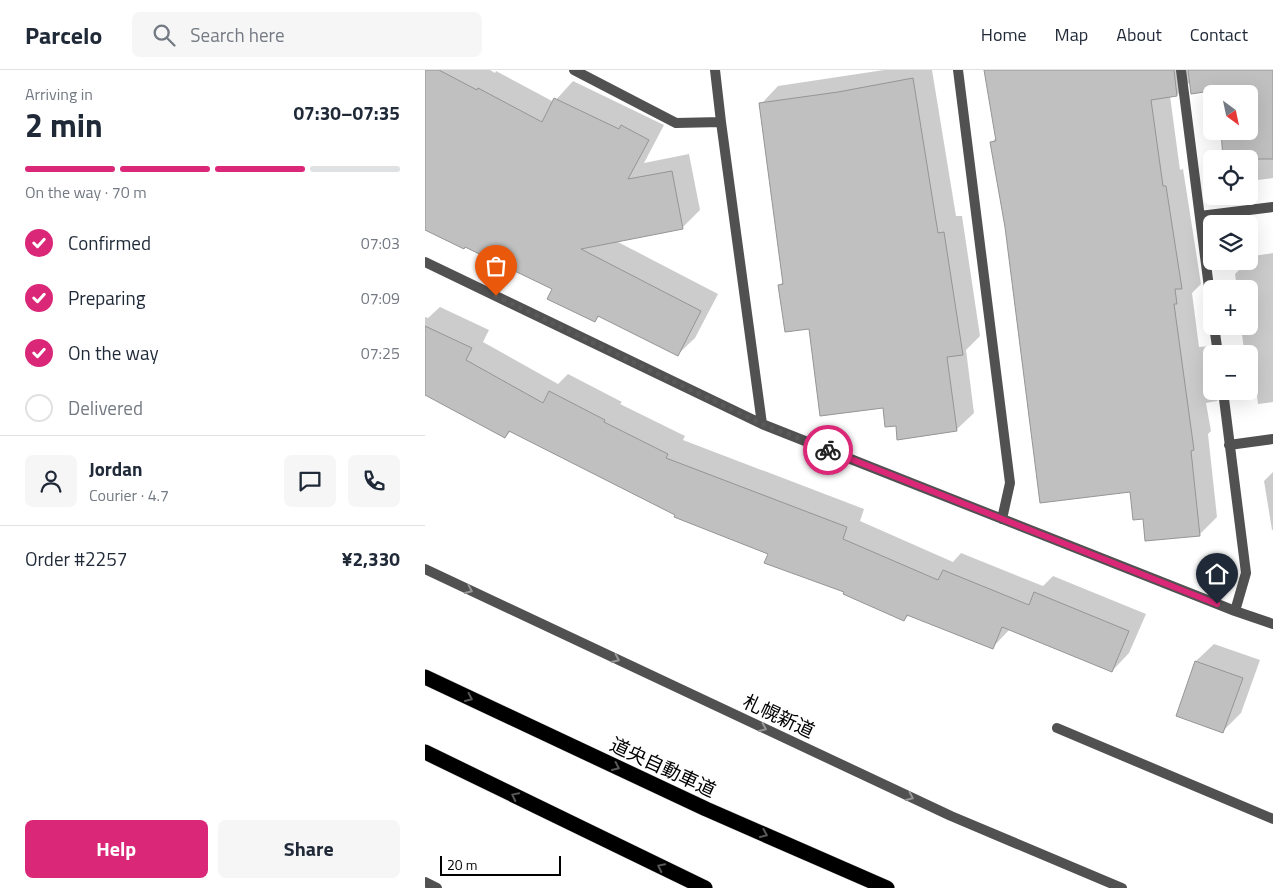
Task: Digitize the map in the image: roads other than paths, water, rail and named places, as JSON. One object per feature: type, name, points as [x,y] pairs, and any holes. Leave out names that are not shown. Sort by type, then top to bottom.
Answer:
[{"type":"highway","name":"道央自動車道","points":[[425,677],[706,809],[887,888]]},
{"type":"highway","points":[[425,752],[705,888]]},
{"type":"street","points":[[574,70],[677,122],[721,122]]},
{"type":"street","points":[[715,70],[762,424]]},
{"type":"street","points":[[958,70],[1010,484],[1002,518]]},
{"type":"street","points":[[1181,70],[1208,280]]},
{"type":"street","points":[[1200,216],[1273,207]]},
{"type":"street","points":[[425,262],[762,424],[1235,612],[1273,624]]},
{"type":"street","points":[[1224,400],[1246,573],[1235,612]]},
{"type":"street","points":[[1229,445],[1273,439]]},
{"type":"street","name":"札幌新道","points":[[425,569],[951,816],[1122,888]]},
{"type":"street","points":[[1057,728],[1273,819]]},
{"type":"street","points":[[425,882],[437,888]]}]
